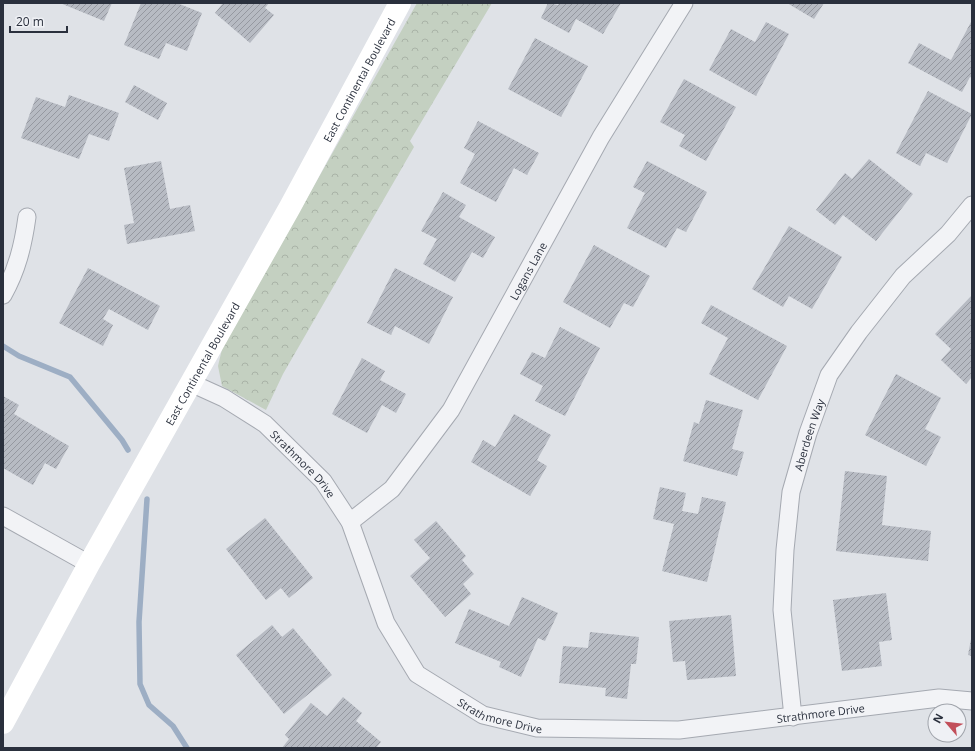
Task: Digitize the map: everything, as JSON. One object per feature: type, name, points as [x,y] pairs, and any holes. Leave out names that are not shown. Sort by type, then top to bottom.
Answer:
[{"type":"main road","name":"East Continental Boulevard","points":[[3,723],[89,564],[290,207],[400,3]]},
{"type":"street","name":"Logans Lane","points":[[350,522],[392,489],[451,410],[601,136],[684,3]]},
{"type":"street","name":"Aberdeen Way","points":[[793,717],[782,610],[785,550],[791,492],[808,432],[829,375],[859,332],[904,276],[948,234],[972,204]]},
{"type":"street","points":[[3,296],[12,280],[22,251],[27,217]]},
{"type":"street","name":"Strathmore Drive","points":[[191,384],[224,398],[265,424],[323,480],[350,522],[386,623],[416,674],[483,715],[537,728],[679,730],[939,698],[972,701]]},
{"type":"street","points":[[3,516],[89,564]]},
{"type":"green space","points":[[417,3],[492,3],[410,141],[414,147],[283,374],[266,410],[222,386],[218,366],[222,349]]},
{"type":"building","points":[[60,3],[112,3],[104,21]]},
{"type":"building","points":[[141,3],[177,3],[202,13],[187,51],[166,43],[159,59],[124,45]]},
{"type":"building","points":[[223,3],[269,3],[265,8],[274,15],[250,43],[215,13]]},
{"type":"building","points":[[548,3],[558,5],[559,3],[621,3],[603,34],[576,19],[569,33],[541,18]]},
{"type":"building","points":[[787,3],[824,3],[814,19]]},
{"type":"building","points":[[972,20],[972,78],[970,77],[962,92],[908,63],[919,43],[951,60]]},
{"type":"building","points":[[766,22],[789,34],[756,96],[709,70],[731,29],[755,42]]},
{"type":"building","points":[[535,38],[588,66],[561,117],[508,89]]},
{"type":"building","points":[[684,79],[736,107],[706,161],[679,146],[685,135],[660,122]]},
{"type":"building","points":[[134,85],[167,103],[158,120],[125,102]]},
{"type":"building","points":[[928,91],[972,114],[947,163],[926,153],[920,166],[896,153]]},
{"type":"building","points":[[69,95],[119,113],[109,141],[89,134],[79,159],[21,138],[36,97],[65,107]]},
{"type":"building","points":[[478,121],[539,153],[527,175],[514,168],[496,202],[460,183],[475,154],[464,148]]},
{"type":"building","points":[[869,159],[913,194],[876,241],[843,215],[835,225],[816,210],[845,173],[852,179]]},
{"type":"building","points":[[161,161],[170,209],[190,205],[195,231],[127,244],[124,225],[134,223],[124,168]]},
{"type":"building","points":[[647,161],[707,192],[686,232],[677,228],[666,248],[627,228],[645,193],[633,187]]},
{"type":"building","points":[[443,192],[466,205],[459,217],[495,237],[483,258],[472,252],[455,282],[423,264],[437,239],[421,231]]},
{"type":"building","points":[[789,226],[842,257],[812,309],[789,296],[783,307],[752,289]]},
{"type":"building","points":[[594,245],[650,276],[633,307],[624,303],[610,328],[563,302]]},
{"type":"building","points":[[88,268],[160,306],[148,330],[109,309],[103,319],[113,325],[103,346],[59,323]]},
{"type":"building","points":[[395,268],[453,297],[429,344],[395,326],[391,335],[367,323]]},
{"type":"building","points":[[972,295],[972,377],[966,384],[941,360],[951,349],[935,334]]},
{"type":"building","points":[[711,305],[787,346],[758,400],[709,374],[728,338],[701,323]]},
{"type":"building","points":[[560,327],[600,348],[565,416],[535,401],[543,386],[520,374],[532,352],[545,358]]},
{"type":"building","points":[[362,358],[385,371],[380,380],[406,394],[396,413],[382,405],[367,433],[332,414]]},
{"type":"building","points":[[896,374],[941,398],[925,429],[941,437],[926,466],[865,435]]},
{"type":"building","points":[[3,396],[19,405],[14,414],[69,446],[56,469],[45,463],[33,485],[3,468]]},
{"type":"building","points":[[706,400],[743,410],[732,449],[744,452],[737,476],[683,461],[694,422],[699,424]]},
{"type":"building","points":[[514,414],[551,435],[537,460],[547,466],[530,496],[471,462],[483,440],[495,447]]},
{"type":"building","points":[[845,471],[887,476],[882,525],[931,531],[928,561],[836,551]]},
{"type":"building","points":[[660,487],[686,493],[682,511],[698,514],[702,497],[726,502],[707,582],[662,571],[674,524],[653,519]]},
{"type":"building","points":[[265,518],[313,578],[289,598],[281,588],[266,600],[226,549]]},
{"type":"building","points":[[436,521],[466,556],[462,560],[474,574],[463,584],[471,594],[445,617],[410,576],[430,558],[414,540]]},
{"type":"building","points":[[886,593],[892,640],[879,642],[882,666],[842,671],[833,600]]},
{"type":"building","points":[[522,597],[558,613],[545,641],[538,638],[521,677],[499,667],[501,662],[455,643],[469,609],[509,626]]},
{"type":"building","points":[[731,615],[736,676],[687,680],[685,661],[673,662],[669,621]]},
{"type":"building","points":[[272,625],[282,637],[293,628],[332,675],[284,714],[236,655]]},
{"type":"building","points":[[590,632],[639,637],[636,664],[631,664],[627,699],[605,696],[606,688],[559,683],[563,646],[588,648]]},
{"type":"building","points":[[972,639],[972,656],[968,655]]},
{"type":"building","points":[[343,697],[362,713],[356,721],[381,742],[376,748],[282,748],[289,739],[285,735],[311,703],[327,716]]},
{"type":"waterway","points":[[3,346],[19,356],[70,377],[122,440],[128,450]]},
{"type":"waterway","points":[[147,499],[139,622],[140,684],[149,705],[173,726],[187,748]]}]
